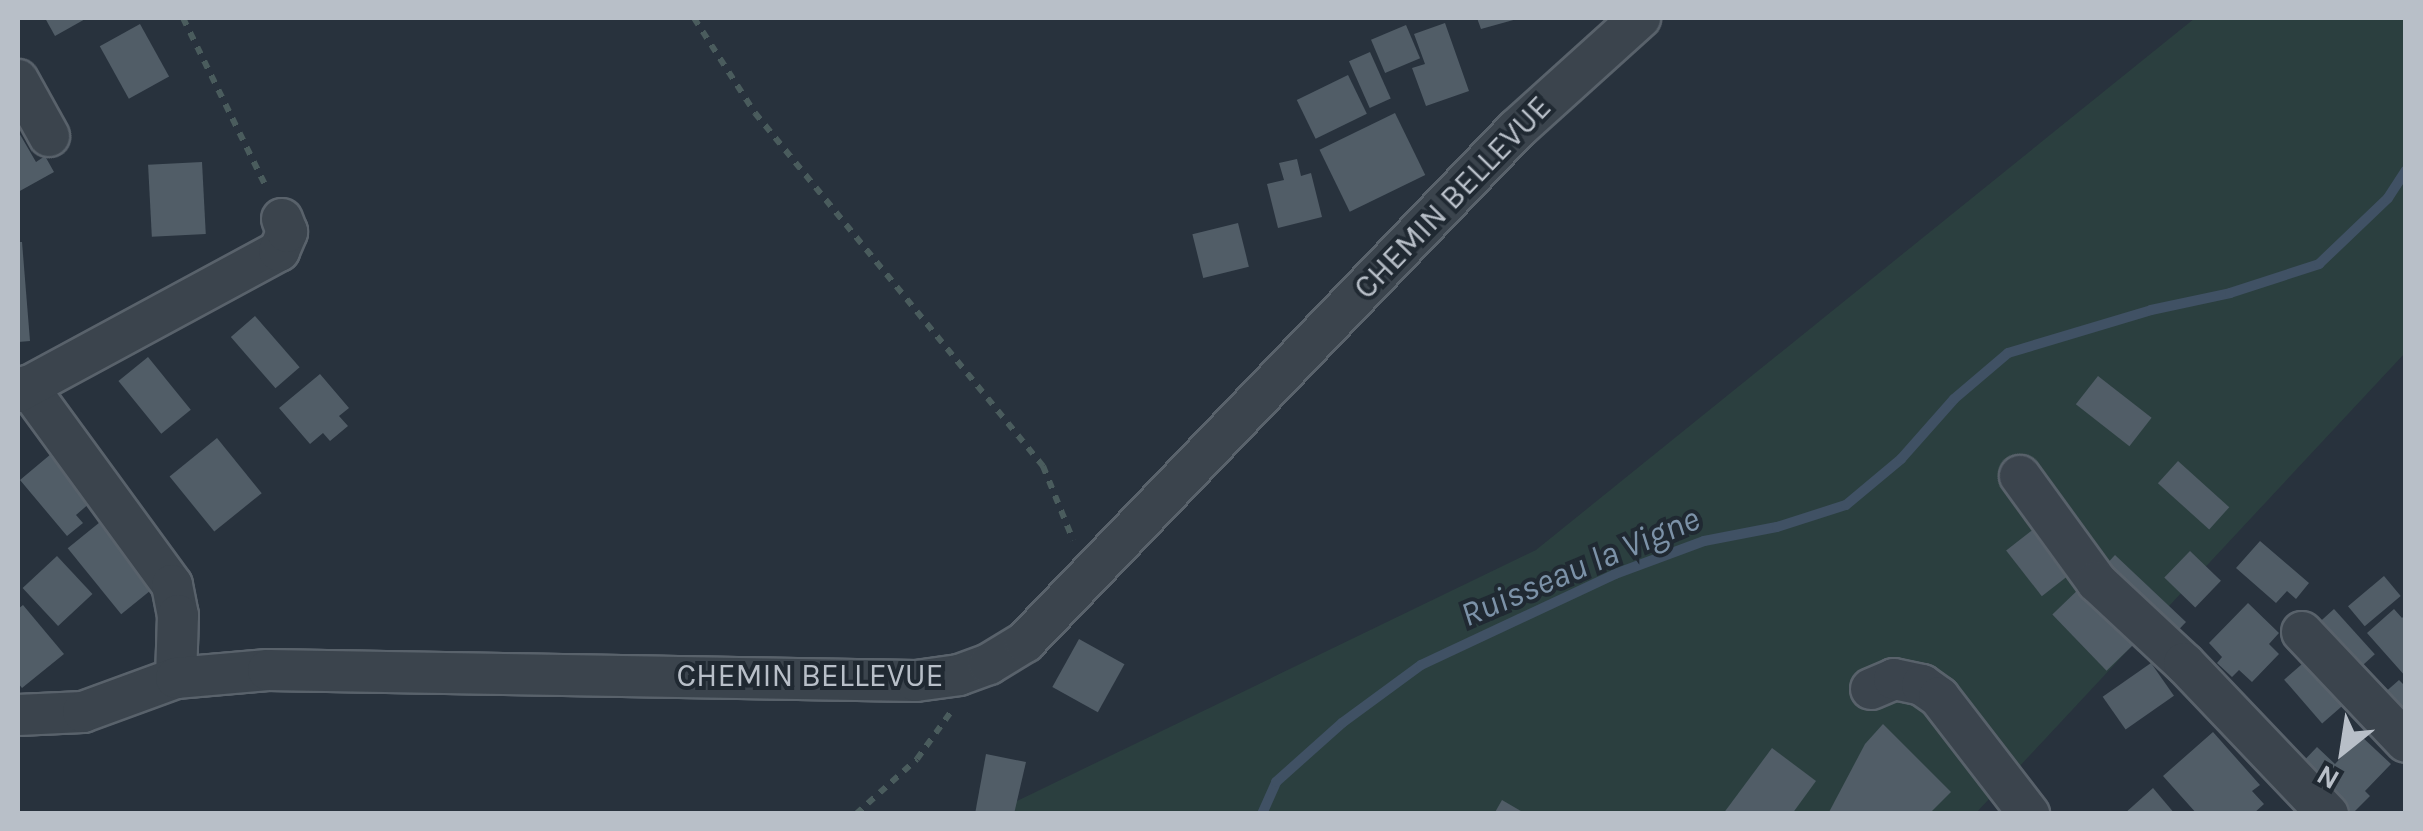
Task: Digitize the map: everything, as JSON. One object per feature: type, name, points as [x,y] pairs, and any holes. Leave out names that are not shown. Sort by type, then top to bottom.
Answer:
[{"type":"street","name":"CHEMIN BELLEVUE","points":[[18,716],[84,712],[176,678],[268,670],[916,681],[959,675],[990,664],[1024,642],[1517,128],[1640,18]]},
{"type":"street","points":[[18,80],[49,136]]},
{"type":"street","points":[[176,678],[178,614],[172,585],[22,389],[280,252],[286,243],[282,219]]},
{"type":"street","points":[[2020,476],[2096,582],[2184,663],[2328,814]]},
{"type":"street","points":[[2302,632],[2406,742]]},
{"type":"street","points":[[1871,689],[1894,679],[1922,685],[1939,697],[2029,814]]},
{"type":"path","points":[[183,18],[282,219]]},
{"type":"path","points":[[694,18],[754,113],[1043,466],[1087,573]]},
{"type":"path","points":[[856,814],[917,759],[952,710],[959,675]]},
{"type":"green space","points":[[2195,18],[2405,18],[2405,353],[1976,813],[990,814],[1536,550]]},
{"type":"building","points":[[45,18],[87,18],[55,36]]},
{"type":"building","points":[[1477,18],[1517,18],[1517,19],[1481,29]]},
{"type":"building","points":[[1445,23],[1469,91],[1426,106],[1412,68],[1425,64],[1414,34]]},
{"type":"building","points":[[140,24],[169,76],[129,99],[100,46]]},
{"type":"building","points":[[1406,25],[1420,58],[1385,73],[1371,40]]},
{"type":"building","points":[[1370,52],[1391,99],[1370,108],[1349,61]]},
{"type":"building","points":[[1348,75],[1367,114],[1316,139],[1297,100]]},
{"type":"building","points":[[1395,113],[1425,175],[1350,212],[1320,150]]},
{"type":"building","points":[[18,131],[36,162],[45,156],[54,172],[18,192]]},
{"type":"building","points":[[1297,159],[1301,176],[1311,173],[1322,217],[1278,228],[1267,184],[1284,180],[1279,163]]},
{"type":"building","points":[[202,162],[206,234],[152,237],[148,165]]},
{"type":"building","points":[[1238,223],[1249,267],[1203,278],[1192,234]]},
{"type":"building","points":[[18,242],[22,242],[30,341],[18,342]]},
{"type":"building","points":[[255,316],[300,367],[275,388],[231,337]]},
{"type":"building","points":[[148,357],[191,410],[161,434],[118,381]]},
{"type":"building","points":[[320,374],[349,408],[339,416],[348,426],[330,441],[323,433],[310,444],[279,408]]},
{"type":"building","points":[[2098,376],[2152,418],[2129,446],[2076,404]]},
{"type":"building","points":[[217,438],[262,493],[214,532],[170,476]]},
{"type":"building","points":[[51,454],[91,502],[76,515],[83,523],[67,536],[20,480]]},
{"type":"building","points":[[2178,461],[2229,507],[2209,529],[2158,483]]},
{"type":"building","points":[[105,518],[158,584],[121,614],[68,548]]},
{"type":"building","points":[[2040,524],[2076,570],[2042,596],[2006,550]]},
{"type":"building","points":[[2260,541],[2309,583],[2296,599],[2287,591],[2276,603],[2236,568]]},
{"type":"building","points":[[2190,551],[2221,581],[2195,607],[2164,578]]},
{"type":"building","points":[[2115,555],[2186,622],[2166,643],[2102,569]]},
{"type":"building","points":[[57,556],[92,594],[58,626],[23,588]]},
{"type":"building","points":[[2384,576],[2401,596],[2365,626],[2348,606]]},
{"type":"building","points":[[2084,584],[2138,640],[2107,671],[2052,615]]},
{"type":"building","points":[[2248,603],[2279,633],[2269,644],[2279,654],[2252,682],[2239,670],[2232,677],[2217,663],[2222,657],[2209,643]]},
{"type":"building","points":[[23,605],[64,654],[22,688],[18,683],[18,609]]},
{"type":"building","points":[[2334,609],[2375,654],[2349,678],[2308,632]]},
{"type":"building","points":[[2394,609],[2402,618],[2406,614],[2406,677],[2367,633]]},
{"type":"building","points":[[1079,639],[1124,664],[1098,712],[1052,687]]},
{"type":"building","points":[[2309,658],[2347,702],[2322,723],[2284,680]]},
{"type":"building","points":[[2151,663],[2174,696],[2126,730],[2103,697]]},
{"type":"building","points":[[2399,680],[2406,687],[2406,739],[2373,703]]},
{"type":"building","points":[[1883,724],[1951,792],[1929,814],[1828,814],[1865,744]]},
{"type":"building","points":[[2213,732],[2260,785],[2252,791],[2264,804],[2253,814],[2197,814],[2163,776]]},
{"type":"building","points":[[2361,736],[2391,764],[2365,791],[2370,796],[2352,814],[2340,814],[2295,770],[2317,747],[2335,764]]},
{"type":"building","points":[[1772,748],[1816,781],[1792,814],[1723,814]]},
{"type":"building","points":[[986,754],[1026,762],[1014,814],[975,814]]},
{"type":"building","points":[[2153,788],[2175,814],[2124,814]]},
{"type":"building","points":[[1502,800],[1526,814],[1494,814]]},
{"type":"waterway","name":"Ruisseau la Vigne","points":[[1262,814],[1276,782],[1342,723],[1421,665],[1615,574],[1704,541],[1777,527],[1846,505],[1901,459],[1954,399],[2008,353],[2151,310],[2230,293],[2319,264],[2388,198],[2406,170]]}]
